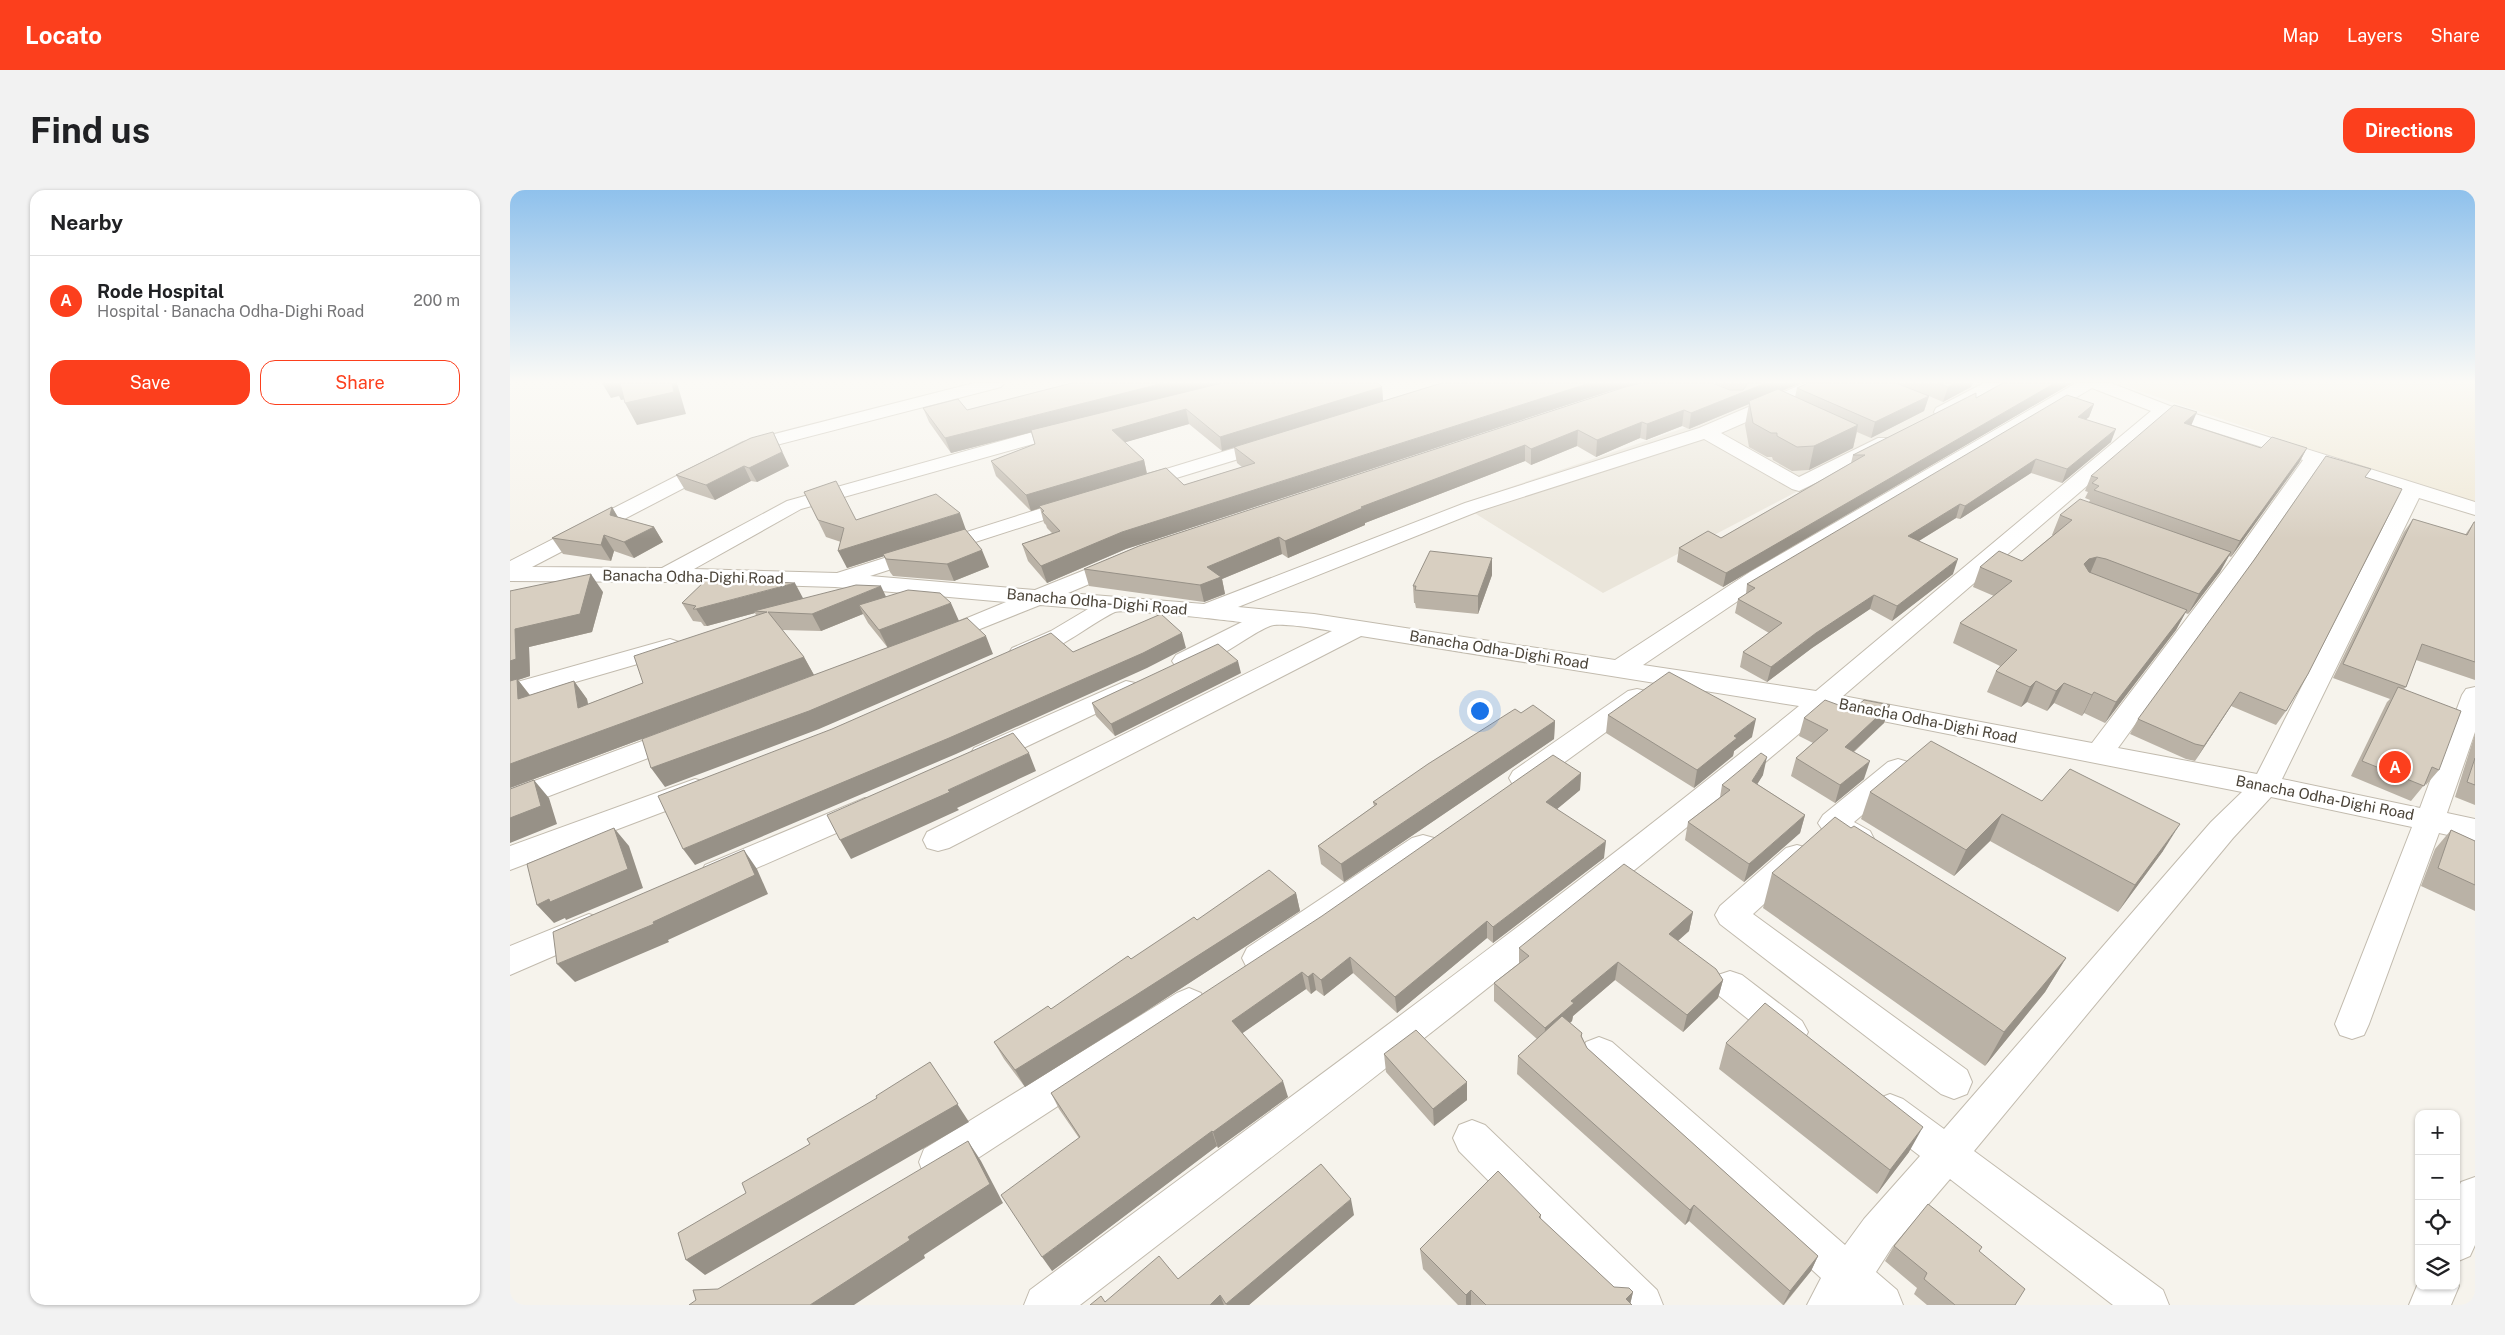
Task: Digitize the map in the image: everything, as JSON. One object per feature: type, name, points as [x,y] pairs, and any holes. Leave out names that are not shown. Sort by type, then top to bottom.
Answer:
[{"type":"street","points":[[510,570],[750,446],[786,435]]},
{"type":"street","points":[[666,575],[794,506],[863,484],[1046,435]]},
{"type":"street","points":[[1206,612],[1472,508],[1697,435]]},
{"type":"street","points":[[1711,435],[1799,485],[1899,435]]},
{"type":"street","points":[[1620,669],[1758,577],[1999,435]]},
{"type":"street","points":[[1045,1305],[1343,1081],[1525,940],[2064,506],[2138,435]]},
{"type":"street","points":[[2245,435],[2475,509]]},
{"type":"street","points":[[833,591],[1107,494],[1287,438]]},
{"type":"street","points":[[1855,440],[1873,448]]},
{"type":"street","points":[[2068,774],[2091,752],[2228,565],[2316,457]]},
{"type":"street","points":[[1838,1290],[1878,1233],[2222,830],[2264,786],[2413,488]]},
{"type":"street","points":[[917,647],[1144,553]]},
{"type":"street","name":"Banacha Odha-Dighi Road","points":[[510,574],[666,575],[833,591],[896,586],[1038,596],[1268,617],[1357,628],[1823,700],[2430,819],[2475,830]]},
{"type":"street","points":[[998,663],[1060,636],[1114,603]]},
{"type":"street","points":[[956,767],[1155,676],[1219,645],[1268,617]]},
{"type":"street","points":[[938,840],[1357,628]]},
{"type":"street","points":[[510,693],[692,640]]},
{"type":"street","points":[[1494,797],[1667,676]]},
{"type":"street","points":[[2352,1024],[2475,695]]},
{"type":"street","points":[[1951,725],[1833,823],[1731,915],[1954,1082]]},
{"type":"street","points":[[510,802],[706,727]]},
{"type":"street","points":[[510,858],[719,780]]},
{"type":"street","points":[[693,883],[884,800]]},
{"type":"street","points":[[1833,823],[1883,855]]},
{"type":"street","points":[[913,1177],[981,1136],[1223,982],[1446,830]]},
{"type":"street","points":[[510,961],[611,918]]},
{"type":"street","points":[[1730,984],[1815,1052]]},
{"type":"street","points":[[1598,1052],[1838,1290],[1882,1305]]},
{"type":"street","points":[[1861,1088],[1946,1155],[2148,1305]]},
{"type":"street","points":[[1472,1138],[1642,1305]]},
{"type":"street","points":[[2460,1232],[2475,1196]]},
{"type":"street","points":[[2430,1305],[2436,1290]]},
{"type":"shaded area","points":[[1664,435],[1905,435],[1603,593],[1460,504]]},
{"type":"shaded area","points":[[2269,435],[2475,435],[2475,505]]},
{"type":"building","points":[[762,435],[774,435],[782,452],[749,468],[744,466],[706,485],[676,475],[751,438]]},
{"type":"building","points":[[943,435],[957,435],[945,438]]},
{"type":"building","points":[[1032,435],[1117,435],[1144,460],[1026,495],[991,461],[1035,444]]},
{"type":"building","points":[[1273,435],[1427,435],[1122,532],[1041,566],[1022,544],[1060,531],[1042,512],[1044,511],[1039,506],[1166,468],[1184,485],[1255,463],[1234,447]]},
{"type":"building","points":[[1478,435],[1566,435],[1531,449],[1525,445],[1361,507],[1363,508],[1285,541],[1279,537],[1207,567],[1221,577],[1200,585],[1084,569],[1139,546]]},
{"type":"building","points":[[1588,435],[1609,435],[1597,440]]},
{"type":"building","points":[[1837,435],[1814,446],[1797,447],[1777,436]]},
{"type":"building","points":[[1893,435],[1965,435],[1726,573],[1679,548],[1708,531],[1721,538],[1865,455],[1853,455]]},
{"type":"building","points":[[1999,435],[2109,435],[2067,469],[2036,459],[1965,506],[1960,504],[1908,536],[1958,559],[1897,606],[1874,595],[1816,633],[1771,667],[1743,652],[1782,623],[1738,599],[1755,588],[1747,584]]},
{"type":"building","points":[[2139,435],[2221,435],[2261,448],[2272,437],[2307,448],[2240,541],[2094,490],[2099,486],[2092,483],[2098,478],[2091,476]]},
{"type":"building","points":[[2326,456],[2371,469],[2365,477],[2402,489],[2308,674],[2286,711],[2240,692],[2204,746],[2195,744],[2138,719],[2254,560]]},
{"type":"building","points":[[836,481],[856,520],[936,494],[960,513],[838,551],[844,528],[818,520],[804,492]]},
{"type":"building","points":[[2080,499],[2231,552],[2199,594],[2106,559],[2097,557],[2089,559],[2084,564],[2089,572],[2187,610],[2116,702],[2094,692],[2092,695],[2064,683],[2056,691],[2036,681],[2030,687],[1996,671],[2017,650],[1960,623],[2012,581],[1980,567],[1999,551],[2022,561],[2072,520],[2060,515]]},
{"type":"building","points":[[612,507],[610,515],[654,527],[624,542],[604,535],[601,545],[552,538]]},
{"type":"building","points":[[2413,519],[2467,535],[2475,522],[2475,662],[2422,644],[2406,687],[2343,664]]},
{"type":"building","points":[[965,529],[982,550],[947,564],[886,559],[883,554]]},
{"type":"building","points":[[1430,551],[1492,558],[1478,596],[1415,590],[1416,586],[1413,586]]},
{"type":"building","points":[[591,574],[580,614],[515,629],[516,659],[510,661],[510,591]]},
{"type":"building","points":[[707,579],[795,583],[696,609],[693,609],[696,606],[682,603]]},
{"type":"building","points":[[856,585],[881,586],[812,614],[768,612],[804,657],[510,764],[510,681],[517,679],[518,699],[574,681],[578,708],[643,683],[634,656],[767,612],[754,611]]},
{"type":"building","points":[[908,590],[940,593],[951,603],[879,630],[859,605]]},
{"type":"building","points":[[1161,614],[1182,633],[1143,653],[949,738],[683,849],[658,796],[832,729],[1051,633],[1073,652]]},
{"type":"building","points":[[967,618],[986,636],[809,711],[651,768],[642,739]]},
{"type":"building","points":[[1218,644],[1238,661],[1111,724],[1092,703]]},
{"type":"building","points":[[1669,672],[1756,719],[1734,736],[1737,738],[1697,770],[1608,715]]},
{"type":"building","points":[[2398,687],[2461,711],[2439,770],[2432,767],[2424,786],[2362,761]]},
{"type":"building","points":[[1825,700],[1852,710],[1864,700],[1890,705],[1845,747],[1870,761],[1840,785],[1796,758],[1828,730],[1804,718]]},
{"type":"building","points":[[1533,705],[1555,721],[1341,864],[1318,846],[1377,804],[1373,802],[1428,764],[1515,709],[1521,713]]},
{"type":"building","points":[[1013,733],[1029,753],[948,790],[950,792],[840,840],[827,815]]},
{"type":"building","points":[[1931,741],[2042,801],[2070,769],[2180,824],[2135,885],[2002,814],[1966,850],[1870,792]]},
{"type":"building","points":[[1761,753],[1767,757],[1752,781],[1805,815],[1749,864],[1688,822],[1730,790],[1722,785]]},
{"type":"building","points":[[1553,755],[1581,773],[1546,802],[1606,841],[1493,927],[1487,921],[1395,997],[1350,957],[1321,980],[1313,973],[1308,977],[1302,972],[1232,1021],[1283,1081],[1042,1257],[1001,1195],[1080,1137],[1051,1093],[1322,916]]},
{"type":"building","points":[[2475,758],[2475,785],[2467,782]]},
{"type":"building","points":[[534,780],[541,806],[510,818],[510,789]]},
{"type":"building","points":[[1835,817],[1851,828],[1854,826],[2066,958],[2004,1032],[1772,873]]},
{"type":"building","points":[[614,828],[628,869],[550,902],[549,899],[537,905],[527,864]]},
{"type":"building","points":[[2451,830],[2475,841],[2475,885],[2438,868]]},
{"type":"building","points":[[744,850],[755,875],[653,922],[654,924],[557,964],[553,932]]},
{"type":"building","points":[[1624,864],[1693,912],[1669,934],[1716,969],[1723,980],[1687,1015],[1618,962],[1571,1001],[1574,1003],[1545,1028],[1494,983],[1529,956],[1519,948]]},
{"type":"building","points":[[1269,870],[1296,893],[1133,997],[1015,1070],[994,1042],[1048,1006],[1051,1009],[1128,956],[1131,959],[1194,917],[1197,920]]},
{"type":"building","points":[[1765,1003],[1923,1127],[1890,1170],[1726,1043]]},
{"type":"building","points":[[1562,1016],[1582,1033],[1581,1036],[1587,1048],[1818,1256],[1790,1291],[1694,1205],[1690,1210],[1518,1056]]},
{"type":"building","points":[[1416,1030],[1467,1082],[1433,1109],[1384,1054]]},
{"type":"building","points":[[930,1062],[958,1104],[686,1260],[678,1233],[746,1193],[742,1183],[810,1144],[807,1139],[877,1098],[876,1096]]},
{"type":"building","points":[[968,1141],[990,1184],[908,1237],[910,1240],[810,1305],[689,1305],[696,1300],[693,1290],[718,1289]]},
{"type":"building","points":[[1321,1164],[1351,1199],[1226,1304],[1220,1295],[1210,1305],[1090,1305],[1101,1296],[1105,1302],[1159,1256],[1178,1279]]},
{"type":"building","points":[[1498,1171],[1541,1215],[1539,1217],[1614,1287],[1629,1288],[1633,1292],[1626,1299],[1632,1305],[1486,1305],[1471,1290],[1466,1295],[1420,1249]]},
{"type":"building","points":[[1928,1204],[1982,1247],[1979,1251],[2025,1289],[2015,1305],[1955,1305],[1924,1279],[1927,1273],[1894,1246]]},
{"type":"place","name":"Rode Hospital","points":[[2395,767]]}]
